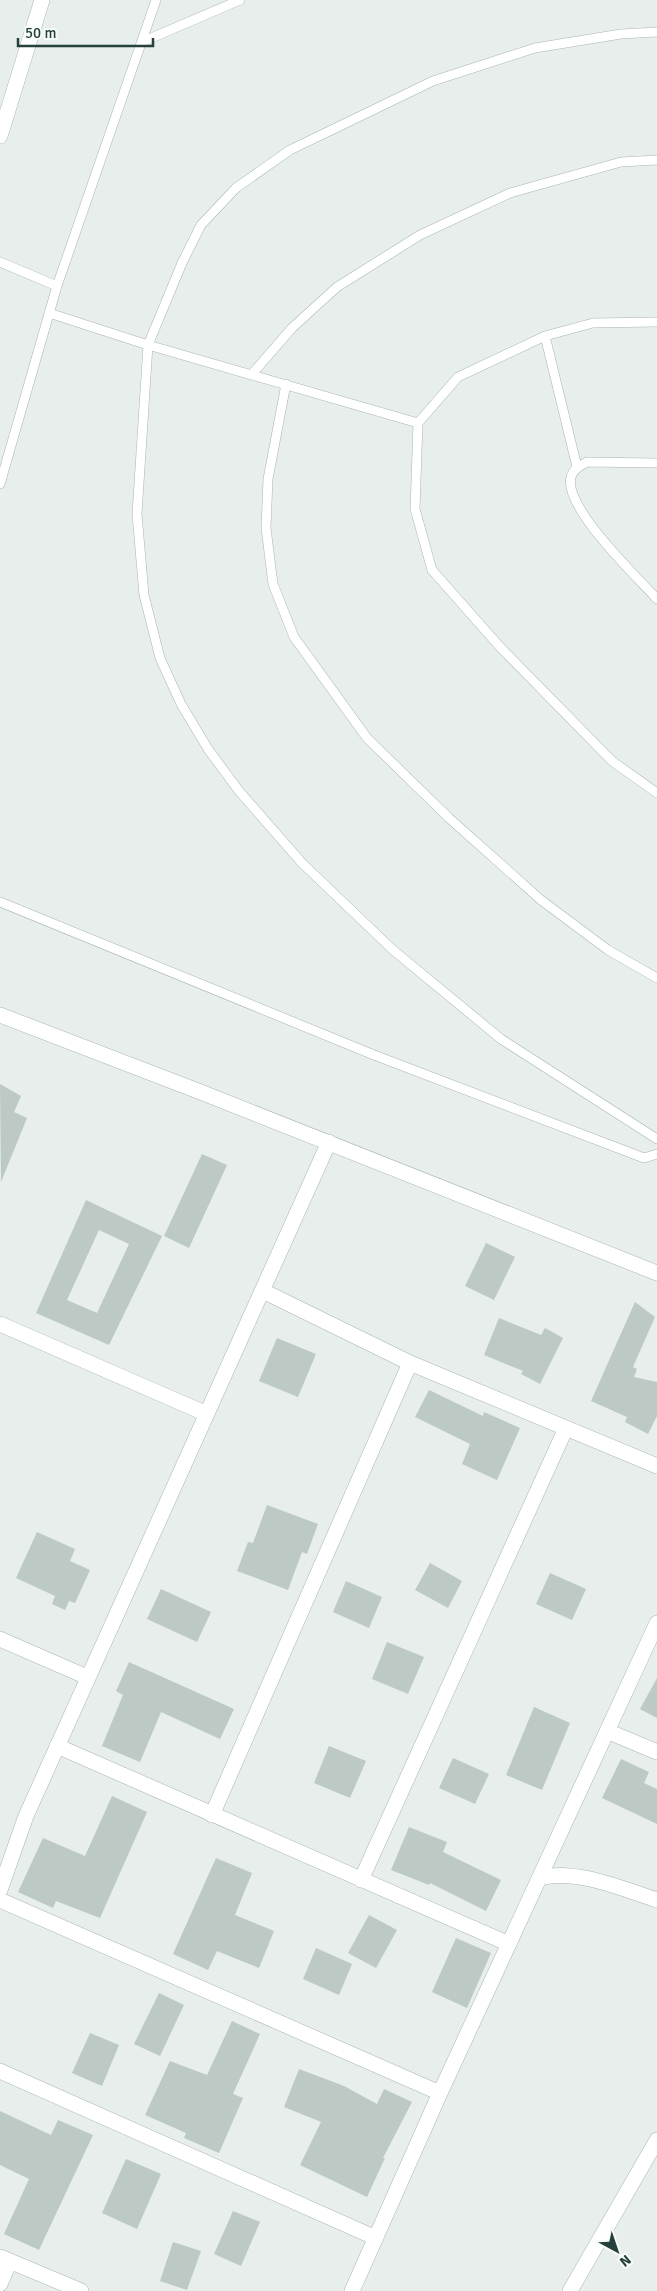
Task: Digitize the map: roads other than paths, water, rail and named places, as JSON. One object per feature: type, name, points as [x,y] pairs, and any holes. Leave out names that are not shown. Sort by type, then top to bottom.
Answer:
[{"type":"street","points":[[0,136],[3,117],[42,0]]},
{"type":"street","points":[[0,1015],[329,1142],[657,1272]]},
{"type":"street","points":[[0,1890],[26,1816],[87,1677],[329,1142]]},
{"type":"street","points":[[263,1291],[410,1363],[657,1466]]},
{"type":"street","points":[[0,1324],[207,1414]]},
{"type":"street","points":[[212,1814],[410,1363]]},
{"type":"street","points":[[360,1880],[566,1428]]},
{"type":"street","points":[[352,2291],[508,1944],[657,1623]]},
{"type":"street","points":[[0,1640],[87,1677]]},
{"type":"street","points":[[607,1731],[657,1752]]},
{"type":"street","points":[[57,1746],[508,1944]]},
{"type":"street","points":[[540,1878],[551,1875],[564,1875],[612,1886],[657,1900]]},
{"type":"street","points":[[0,1900],[440,2093]]},
{"type":"street","points":[[0,2071],[376,2238]]},
{"type":"street","points":[[570,2291],[657,2140]]},
{"type":"street","points":[[0,2284],[5,2259],[81,2291]]},
{"type":"lane","points":[[0,484],[57,286],[156,0]]},
{"type":"lane","points":[[142,42],[240,0]]},
{"type":"lane","points":[[657,32],[621,34],[535,48],[433,81],[290,150],[236,188],[201,225],[182,264],[148,345],[137,514],[144,595],[160,658],[181,704],[208,749],[239,791],[302,863],[394,950],[501,1039],[657,1139]]},
{"type":"lane","points":[[252,374],[292,328],[337,287],[420,235],[510,193],[621,162],[657,160]]},
{"type":"lane","points":[[0,262],[57,286]]},
{"type":"lane","points":[[49,313],[148,345],[418,423]]},
{"type":"lane","points":[[657,322],[593,323],[545,336],[458,377],[418,423],[415,509],[432,570],[500,647],[612,761],[657,793]]},
{"type":"lane","points":[[545,336],[577,467]]},
{"type":"lane","points":[[286,384],[268,480],[266,528],[273,584],[294,637],[367,738],[449,818],[541,900],[608,950],[657,978]]},
{"type":"lane","points":[[657,463],[587,462],[577,467],[571,477],[571,490],[575,504],[607,546],[657,599]]},
{"type":"lane","points":[[0,902],[374,1055],[644,1158],[657,1154]]}]
